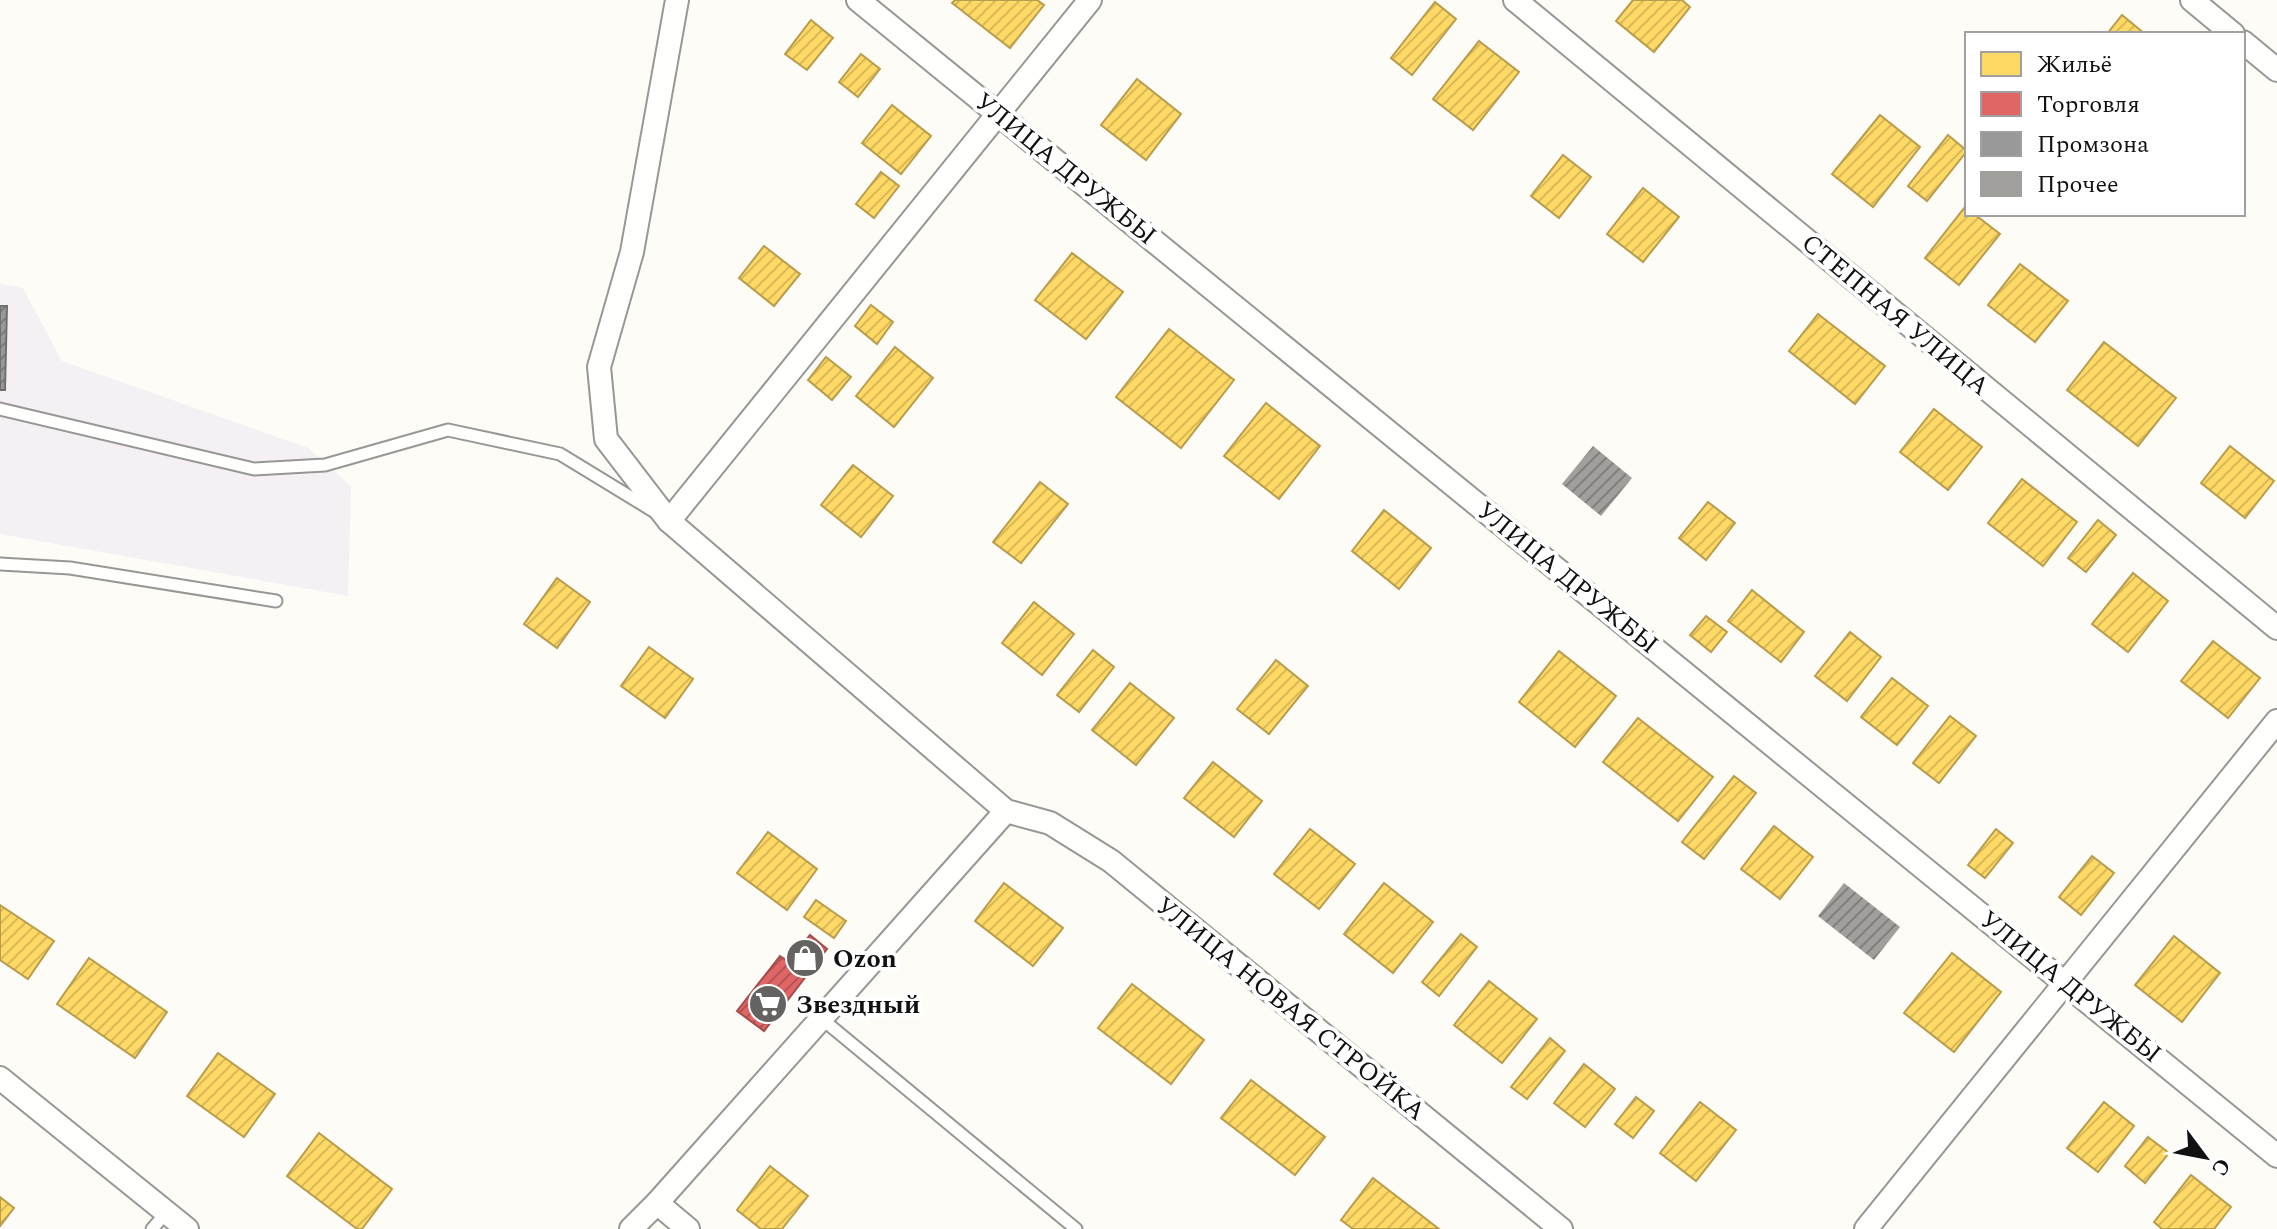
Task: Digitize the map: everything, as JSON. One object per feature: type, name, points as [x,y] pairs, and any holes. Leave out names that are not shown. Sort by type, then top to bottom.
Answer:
[{"type":"street","points":[[631,1229],[1006,811],[669,521],[606,439],[599,367],[632,252],[677,0]]},
{"type":"street","name":"УЛИЦА ДРУЖБЫ","points":[[858,0],[2277,1156]]},
{"type":"street","points":[[669,521],[1090,0]]},
{"type":"street","name":"СТЕПНАЯ УЛИЦА","points":[[1515,0],[2277,628]]},
{"type":"street","points":[[2192,0],[2231,32]]},
{"type":"street","points":[[2245,44],[2277,70]]},
{"type":"street","points":[[1866,1229],[2277,721]]},
{"type":"street","name":"УЛИЦА НОВАЯ СТРОЙКА","points":[[1006,811],[1050,823],[1111,861],[1561,1229]]},
{"type":"street","points":[[0,1078],[187,1229]]},
{"type":"street","points":[[657,1203],[688,1229]]},
{"type":"lane","points":[[0,409],[254,469],[325,465],[448,430],[560,454],[669,521]]},
{"type":"lane","points":[[0,564],[70,568],[276,601]]},
{"type":"lane","points":[[822,1019],[1076,1229]]},
{"type":"lane","points":[[152,1229],[167,1212]]},
{"type":"shaded area","points":[[0,284],[23,288],[62,361],[308,448],[351,486],[348,596],[0,534]]},
{"type":"building: Жильё","points":[[955,0],[1037,0],[1044,5],[1010,48],[952,3]]},
{"type":"building: Жильё","points":[[1633,0],[1682,0],[1690,7],[1654,52],[1616,21]]},
{"type":"building: Жильё","points":[[1435,2],[1456,19],[1412,75],[1391,58]]},
{"type":"building: Жильё","points":[[2122,15],[2143,32],[2109,32]]},
{"type":"building: Жильё","points":[[811,20],[833,38],[807,70],[785,54]]},
{"type":"building: Жильё","points":[[1479,41],[1519,72],[1473,130],[1433,99]]},
{"type":"building: Жильё","points":[[861,54],[880,69],[858,97],[839,82]]},
{"type":"building: Жильё","points":[[1137,79],[1181,114],[1146,160],[1101,125]]},
{"type":"building: Жильё","points":[[892,105],[931,136],[901,174],[862,143]]},
{"type":"building: Жильё","points":[[1880,115],[1920,147],[1873,207],[1832,174]]},
{"type":"building: Жильё","points":[[1948,135],[1965,149],[1965,154],[1927,201],[1908,186]]},
{"type":"building: Жильё","points":[[1563,155],[1591,177],[1559,218],[1531,196]]},
{"type":"building: Жильё","points":[[881,172],[899,186],[874,218],[856,204]]},
{"type":"building: Жильё","points":[[1643,188],[1679,217],[1643,262],[1607,234]]},
{"type":"building: Жильё","points":[[1965,207],[1965,216],[1977,216],[2000,234],[1959,285],[1925,258]]},
{"type":"building: Жильё","points":[[764,246],[800,274],[774,306],[739,278]]},
{"type":"building: Жильё","points":[[1072,253],[1123,292],[1086,339],[1035,300]]},
{"type":"building: Жильё","points":[[2020,264],[2068,301],[2035,342],[1988,305]]},
{"type":"building: Жильё","points":[[871,305],[893,322],[877,344],[855,326]]},
{"type":"building: Жильё","points":[[1818,314],[1885,366],[1855,404],[1789,351]]},
{"type":"building: Жильё","points":[[1169,329],[1234,380],[1181,448],[1116,397]]},
{"type":"building: Жильё","points":[[2104,342],[2176,398],[2138,446],[2067,390]]},
{"type":"building: Жильё","points":[[895,347],[933,378],[894,427],[856,396]]},
{"type":"building: Жильё","points":[[826,357],[851,377],[832,400],[808,380]]},
{"type":"building: Жильё","points":[[1266,403],[1320,446],[1279,499],[1224,456]]},
{"type":"building: Жильё","points":[[1934,409],[1982,447],[1948,490],[1900,452]]},
{"type":"building: Жильё","points":[[2230,446],[2274,481],[2245,518],[2201,483]]},
{"type":"building: Жильё","points":[[853,465],[893,496],[861,537],[821,505]]},
{"type":"building: Жильё","points":[[2022,479],[2077,522],[2043,566],[1988,523]]},
{"type":"building: Жильё","points":[[1040,482],[1068,504],[1021,563],[993,542]]},
{"type":"building: Жильё","points":[[1708,502],[1735,523],[1706,560],[1679,538]]},
{"type":"building: Жильё","points":[[1384,510],[1431,548],[1399,589],[1352,551]]},
{"type":"building: Жильё","points":[[2098,520],[2116,535],[2086,572],[2068,558]]},
{"type":"building: Жильё","points":[[2133,573],[2168,601],[2128,652],[2092,624]]},
{"type":"building: Жильё","points":[[557,578],[590,602],[557,648],[524,624]]},
{"type":"building: Жильё","points":[[1752,590],[1804,632],[1781,662],[1728,621]]},
{"type":"building: Жильё","points":[[1034,602],[1074,634],[1042,675],[1002,643]]},
{"type":"building: Жильё","points":[[1706,616],[1727,632],[1711,652],[1690,635]]},
{"type":"building: Жильё","points":[[1850,632],[1881,657],[1847,701],[1815,676]]},
{"type":"building: Жильё","points":[[2213,641],[2260,678],[2228,718],[2181,681]]},
{"type":"building: Жильё","points":[[649,647],[693,679],[665,718],[621,686]]},
{"type":"building: Жильё","points":[[1093,650],[1114,667],[1079,712],[1057,695]]},
{"type":"building: Жильё","points":[[1559,651],[1616,696],[1575,747],[1519,702]]},
{"type":"building: Жильё","points":[[1276,660],[1308,686],[1269,734],[1237,709]]},
{"type":"building: Жильё","points":[[1892,678],[1928,706],[1897,745],[1861,717]]},
{"type":"building: Жильё","points":[[1130,683],[1174,718],[1136,765],[1092,730]]},
{"type":"building: Жильё","points":[[1950,716],[1976,736],[1939,783],[1913,763]]},
{"type":"building: Жильё","points":[[1638,718],[1713,777],[1678,821],[1603,762]]},
{"type":"building: Жильё","points":[[1213,762],[1262,801],[1234,837],[1184,798]]},
{"type":"building: Жильё","points":[[1734,776],[1756,793],[1704,859],[1682,842]]},
{"type":"building: Жильё","points":[[1774,826],[1813,857],[1780,899],[1741,869]]},
{"type":"building: Жильё","points":[[1310,829],[1355,864],[1319,909],[1274,874]]},
{"type":"building: Жильё","points":[[1996,829],[2013,843],[1985,878],[1968,865]]},
{"type":"building: Жильё","points":[[768,832],[817,869],[787,910],[737,873]]},
{"type":"building: Жильё","points":[[2092,856],[2114,873],[2081,915],[2059,897]]},
{"type":"building: Жильё","points":[[1004,883],[1063,928],[1033,966],[975,921]]},
{"type":"building: Жильё","points":[[1384,883],[1433,922],[1393,973],[1344,934]]},
{"type":"building: Жильё","points":[[816,900],[846,921],[834,938],[804,917]]},
{"type":"building: Жильё","points":[[0,905],[54,941],[28,979],[0,960]]},
{"type":"building: Жильё","points":[[1461,934],[1477,947],[1439,996],[1422,982]]},
{"type":"building: Жильё","points":[[2174,936],[2220,973],[2182,1022],[2135,985]]},
{"type":"building: Жильё","points":[[1952,953],[2001,992],[1954,1052],[1904,1013]]},
{"type":"building: Жильё","points":[[89,958],[167,1012],[135,1058],[57,1004]]},
{"type":"building: Жильё","points":[[1489,981],[1537,1019],[1502,1063],[1454,1025]]},
{"type":"building: Жильё","points":[[1132,984],[1204,1040],[1171,1084],[1098,1028]]},
{"type":"building: Жильё","points":[[1550,1038],[1565,1051],[1527,1099],[1511,1087]]},
{"type":"building: Жильё","points":[[218,1053],[275,1094],[244,1137],[187,1096]]},
{"type":"building: Жильё","points":[[1584,1064],[1615,1089],[1585,1127],[1554,1103]]},
{"type":"building: Жильё","points":[[1251,1080],[1325,1137],[1295,1175],[1221,1118]]},
{"type":"building: Жильё","points":[[1636,1097],[1654,1111],[1633,1138],[1615,1124]]},
{"type":"building: Жильё","points":[[1700,1102],[1736,1130],[1696,1181],[1660,1153]]},
{"type":"building: Жильё","points":[[2104,1102],[2134,1126],[2098,1172],[2067,1148]]},
{"type":"building: Жильё","points":[[319,1133],[392,1189],[362,1229],[357,1229],[287,1176]]},
{"type":"building: Жильё","points":[[2148,1137],[2169,1153],[2145,1183],[2125,1166]]},
{"type":"building: Жильё","points":[[770,1166],[808,1196],[782,1229],[761,1229],[737,1210]]},
{"type":"building: Жильё","points":[[2191,1175],[2231,1207],[2214,1229],[2162,1229],[2154,1222]]},
{"type":"building: Жильё","points":[[1373,1178],[1439,1229],[1353,1229],[1341,1220]]},
{"type":"building: Жильё","points":[[0,1197],[14,1208],[0,1226]]},
{"type":"building: Торговля","points":[[810,935],[827,949],[764,1031],[737,1011],[780,956],[789,962]]},
{"type":"building: Промзона","points":[[0,306],[7,306],[5,390],[0,390]]},
{"type":"building: Прочее","points":[[1593,446],[1632,478],[1601,516],[1562,484]]},
{"type":"building: Прочее","points":[[1844,883],[1900,927],[1874,960],[1818,916]]},
{"type":"place","name":"Ozon","points":[[805,958]]},
{"type":"place","name":"Звездный","points":[[768,1004]]}]
